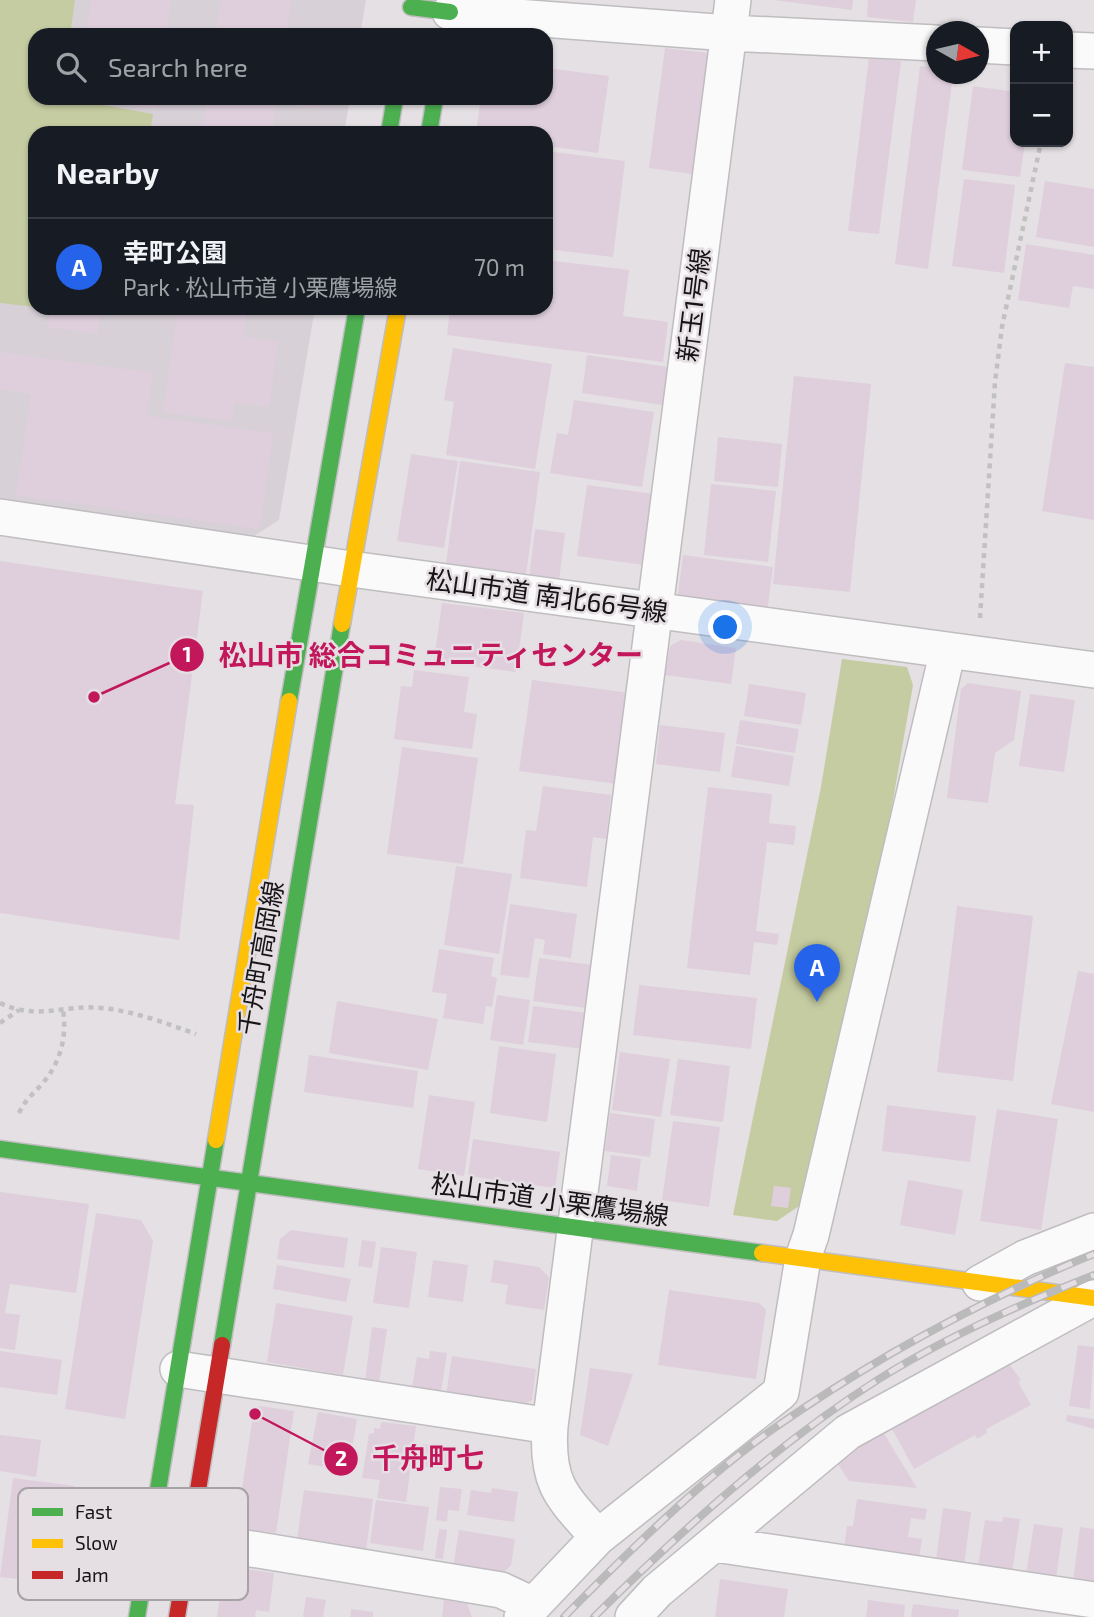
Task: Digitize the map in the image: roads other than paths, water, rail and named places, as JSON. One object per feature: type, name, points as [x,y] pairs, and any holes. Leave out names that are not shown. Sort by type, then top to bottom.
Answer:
[{"type":"street","points":[[408,26],[412,4],[450,12],[731,16],[926,42]]},
{"type":"street","name":"新玉1号線","points":[[598,1537],[559,1494],[548,1459],[731,16]]},
{"type":"street","points":[[989,46],[1010,47]]},
{"type":"street","points":[[1073,50],[1094,51]]},
{"type":"street","points":[[390,126],[394,105]]},
{"type":"street","points":[[430,126],[434,105]]},
{"type":"street","name":"千舟町高岡線","points":[[158,1488],[312,562],[357,315]]},
{"type":"street","name":"千舟町高岡線","points":[[198,1488],[351,569],[397,315]]},
{"type":"street","name":"松山市道 南北66号線","points":[[0,517],[351,569],[1094,670]]},
{"type":"street","points":[[248,1549],[501,1590],[526,1611],[598,1537],[780,1392],[803,1258],[963,652]]},
{"type":"street","name":"松山市道 小栗鷹場線","points":[[0,1149],[209,1175],[248,1183],[1094,1298]]},
{"type":"street","points":[[980,1283],[1025,1258],[1094,1231]]},
{"type":"street","points":[[633,1617],[657,1591],[848,1432],[1094,1298]]},
{"type":"street","points":[[178,1368],[551,1426]]},
{"type":"street","points":[[715,1544],[1094,1600]]},
{"type":"railway","points":[[564,1617],[691,1494],[773,1429],[849,1379],[929,1332],[1010,1291],[1094,1254]]},
{"type":"railway","points":[[594,1617],[730,1490],[840,1405],[904,1364],[957,1335],[1094,1275]]},
{"type":"place","name":"松山市 総合コミュニティセンター","points":[[94,697]]},
{"type":"place","name":"幸町公園","points":[[817,1002]]},
{"type":"place","name":"千舟町七","points":[[255,1414]]}]
